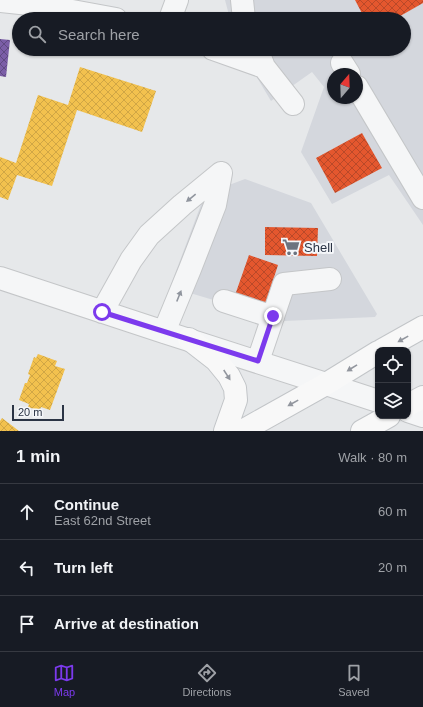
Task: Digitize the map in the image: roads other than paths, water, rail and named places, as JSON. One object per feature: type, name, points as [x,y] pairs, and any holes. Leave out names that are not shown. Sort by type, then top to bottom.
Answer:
[{"type":"main road","points":[[387,347],[423,327]]},
{"type":"main road","points":[[189,339],[216,360],[229,376],[235,388],[236,400],[225,431]]},
{"type":"main road","points":[[242,431],[326,384],[375,354]]},
{"type":"main road","points":[[411,403],[423,397]]},
{"type":"main road","points":[[362,431],[384,419]]},
{"type":"street","points":[[173,12],[177,0]]},
{"type":"street","points":[[242,0],[243,12]]},
{"type":"street","points":[[0,1],[39,5],[78,12]]},
{"type":"street","points":[[250,56],[260,58],[293,104]]},
{"type":"street","points":[[363,97],[423,198]]},
{"type":"street","points":[[102,312],[131,260],[149,235],[182,205],[221,174],[214,205],[164,332]]},
{"type":"street","points":[[0,278],[375,400]]},
{"type":"street","points":[[258,361],[284,284],[330,279]]},
{"type":"street","points":[[224,301],[273,316]]},
{"type":"street","points":[[411,412],[423,416]]},
{"type":"place","name":"Shell","points":[[291,247]]}]
